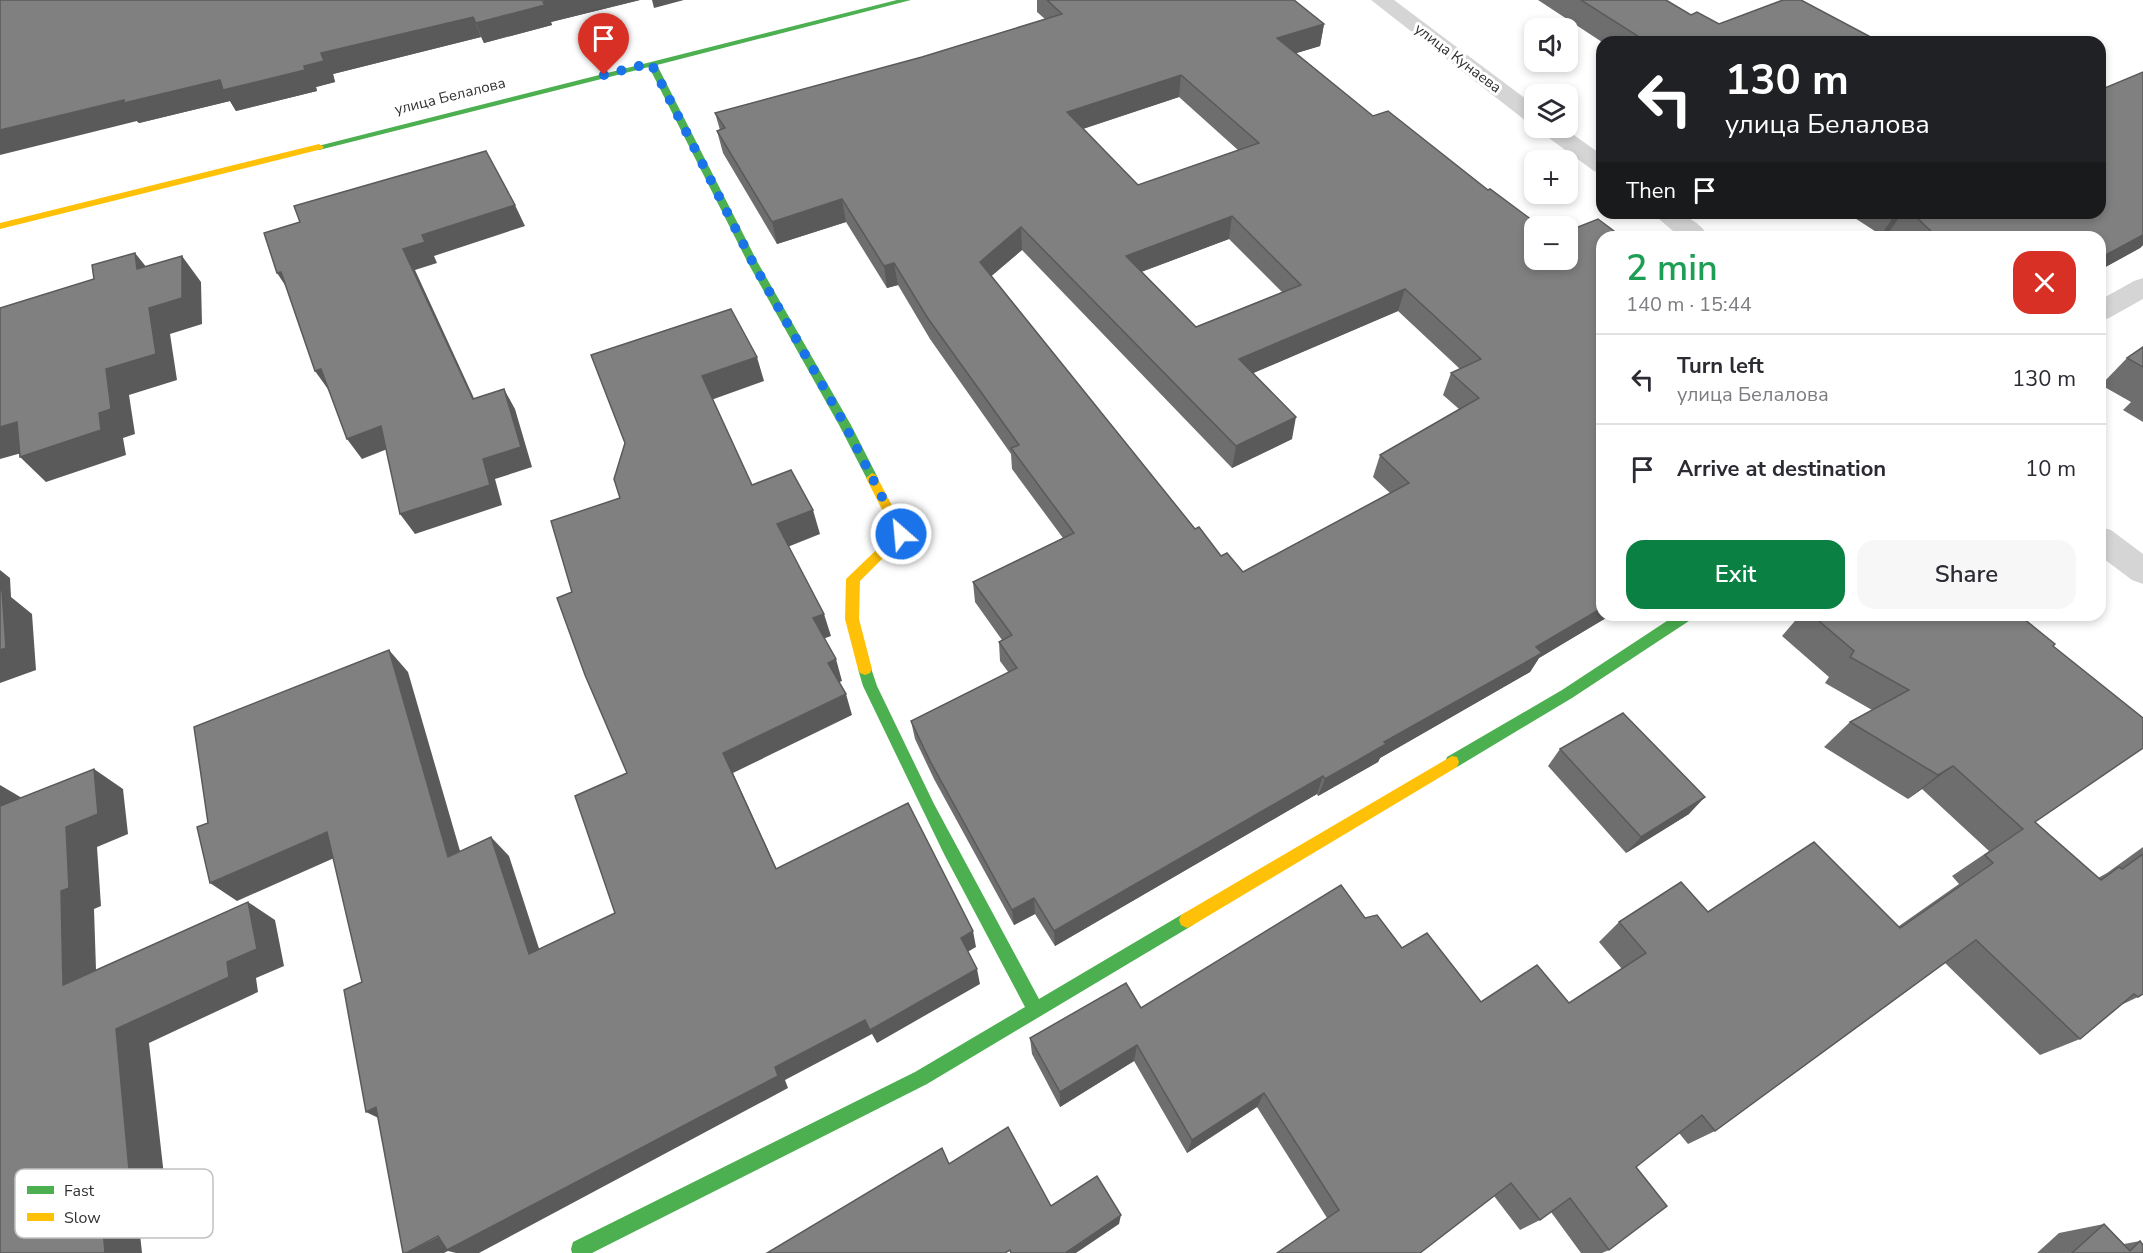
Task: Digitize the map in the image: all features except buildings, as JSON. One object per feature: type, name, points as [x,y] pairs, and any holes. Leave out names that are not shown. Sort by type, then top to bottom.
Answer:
[{"type":"street","name":"улица Белалова","points":[[0,226],[907,0]]},
{"type":"street","name":"улица Кунаева","points":[[1381,0],[1524,108]]},
{"type":"street","points":[[651,63],[753,263],[845,425],[901,534],[853,579],[852,619],[870,686],[919,792],[982,914],[1035,1009]]},
{"type":"street","points":[[1564,138],[1596,162]]},
{"type":"street","points":[[1672,219],[1688,231]]},
{"type":"street","points":[[2106,308],[2143,286]]},
{"type":"street","points":[[2106,543],[2143,571]]},
{"type":"street","points":[[580,1249],[921,1078],[1567,694],[1678,621]]},
{"type":"traffic: fast","points":[[319,147],[907,0]]},
{"type":"traffic: fast","points":[[651,63],[753,263],[845,425],[872,478]]},
{"type":"traffic: fast","points":[[1452,762],[1567,694],[1678,621]]},
{"type":"traffic: fast","points":[[865,669],[870,686],[929,809],[1035,1009]]},
{"type":"traffic: fast","points":[[580,1249],[921,1078],[1187,920]]},
{"type":"traffic: slow","points":[[0,226],[319,147]]},
{"type":"traffic: slow","points":[[865,669],[852,619],[853,579],[901,534],[872,478]]},
{"type":"traffic: slow","points":[[1187,920],[1452,762]]},
{"type":"route","points":[[604,75],[651,63],[753,263],[845,425],[901,534]]}]
